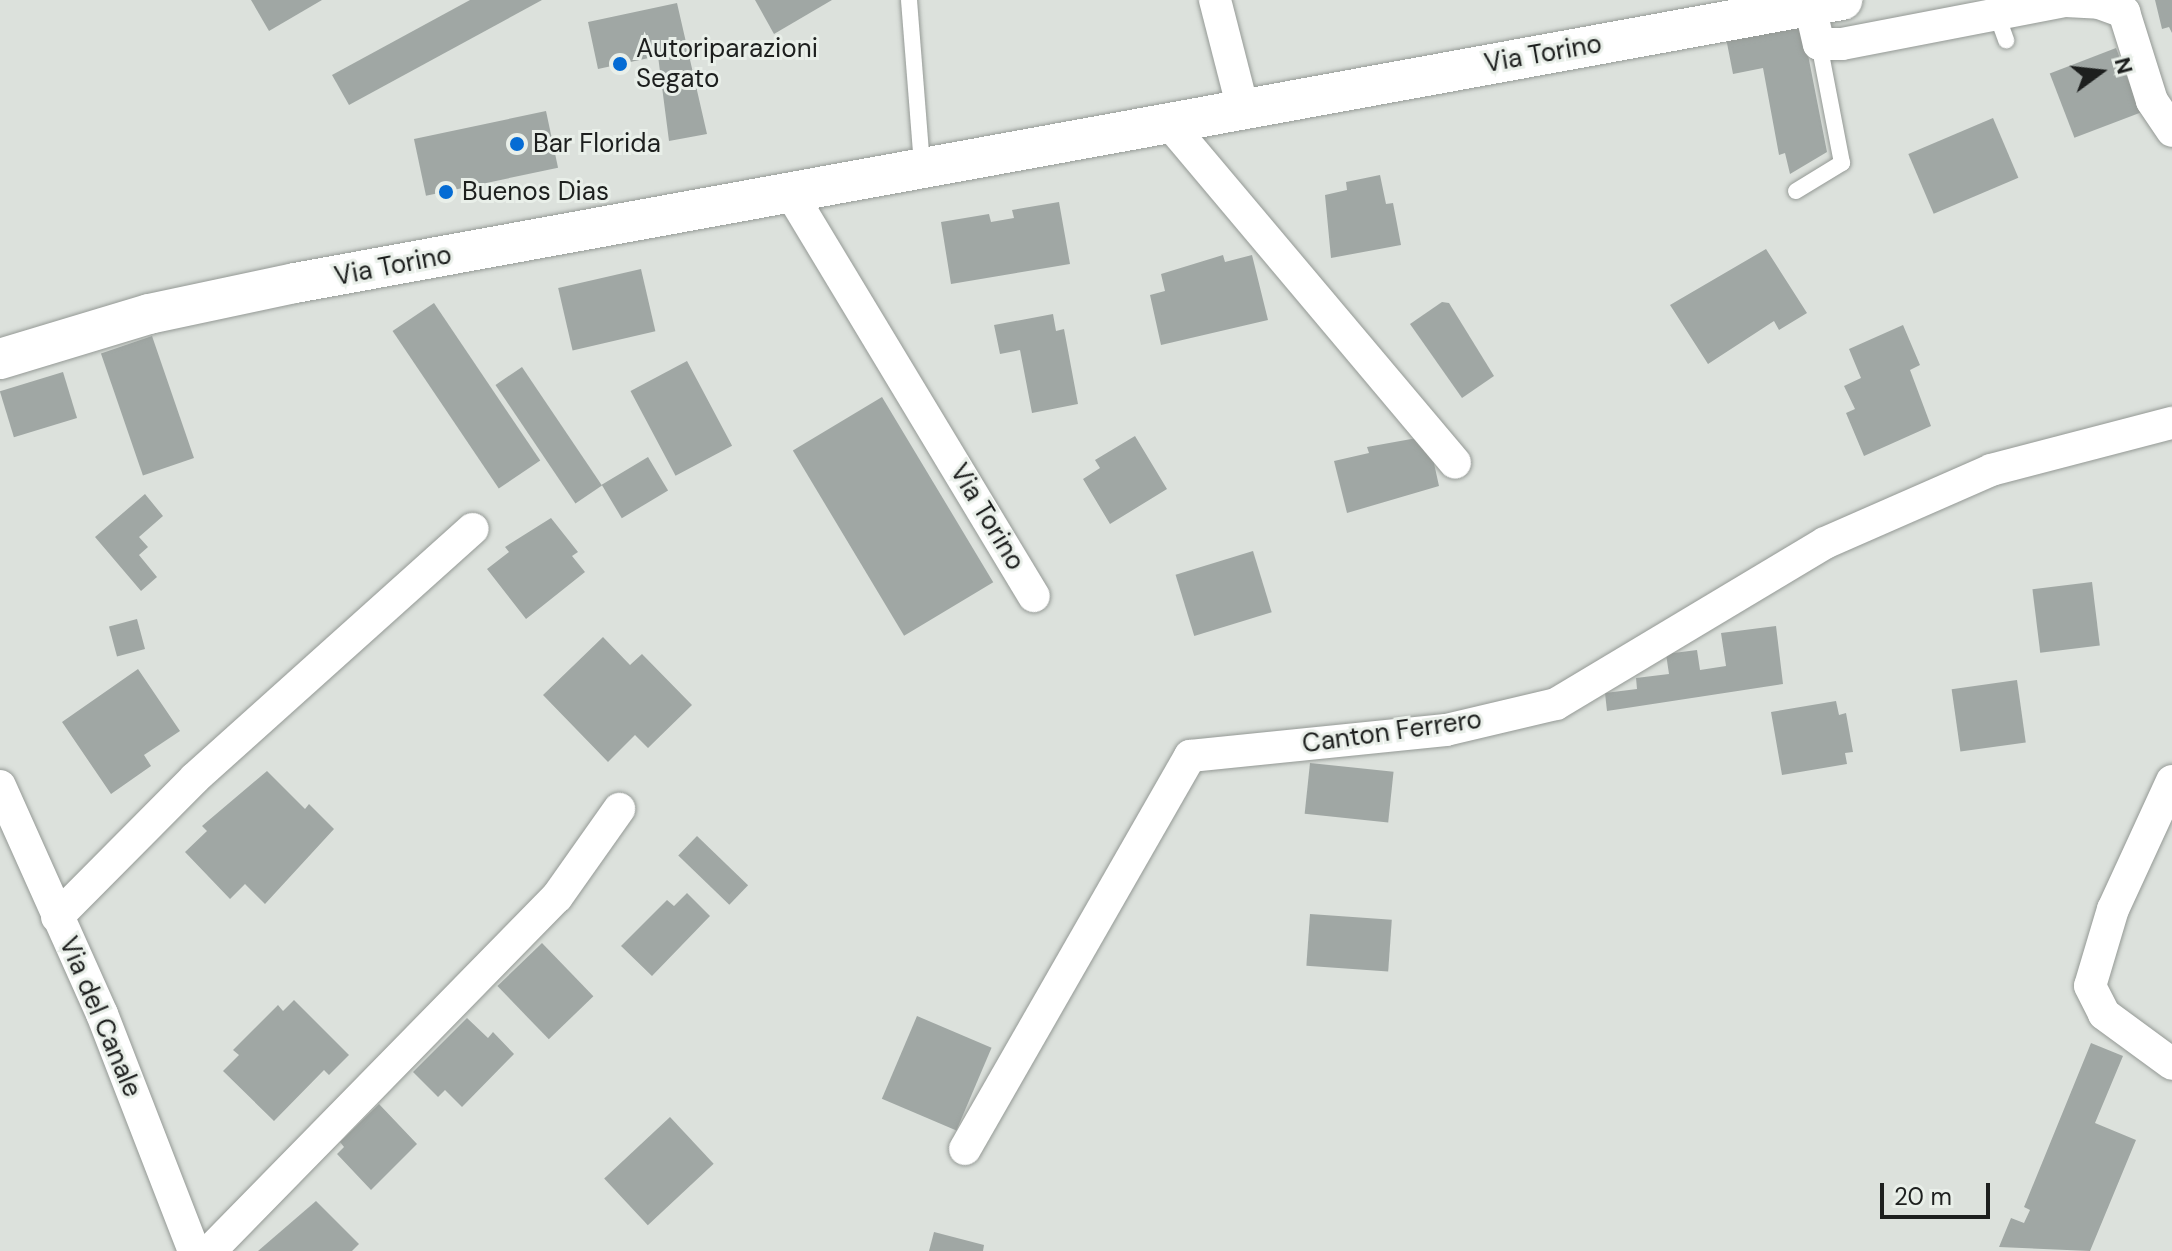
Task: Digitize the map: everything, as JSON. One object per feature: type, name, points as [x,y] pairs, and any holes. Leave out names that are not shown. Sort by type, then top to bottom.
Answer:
[{"type":"street","points":[[1215,0],[1243,109]]},
{"type":"street","points":[[1824,17],[2002,28],[2066,1],[2099,3],[2124,12],[2167,114]]},
{"type":"street","name":"Via Torino","points":[[0,359],[149,314],[226,297],[1243,109],[1824,17]]},
{"type":"street","points":[[1169,123],[1455,463]]},
{"type":"street","name":"Via Torino","points":[[790,192],[1034,596]]},
{"type":"street","name":"Canton Ferrero","points":[[965,1149],[1190,756],[1446,730],[1556,704],[1825,543],[1991,470],[2172,423]]},
{"type":"street","points":[[57,917],[195,778],[473,529]]},
{"type":"street","points":[[2172,781],[2113,909],[2090,986],[2104,1014],[2172,1064]]},
{"type":"street","name":"Via del Canale","points":[[0,786],[102,1014],[194,1251]]},
{"type":"street","points":[[210,1251],[557,897],[619,809]]},
{"type":"lane","points":[[909,0],[922,167]]},
{"type":"lane","points":[[1796,191],[1842,163],[1824,17]]},
{"type":"building","points":[[251,0],[322,0],[269,31]]},
{"type":"building","points":[[470,0],[542,0],[349,105],[332,75]]},
{"type":"building","points":[[755,0],[832,0],[774,34]]},
{"type":"building","points":[[2155,0],[2172,0],[2172,33],[2169,27],[2162,29]]},
{"type":"building","points":[[677,3],[707,134],[669,141],[658,56],[598,69],[588,22]]},
{"type":"building","points":[[1802,24],[1827,152],[1790,174],[1785,153],[1779,155],[1763,68],[1733,74],[1726,38]]},
{"type":"building","points":[[2116,48],[2141,112],[2074,138],[2050,73]]},
{"type":"building","points":[[546,111],[558,168],[426,196],[414,139]]},
{"type":"building","points":[[1993,118],[2018,178],[1934,214],[1908,154]]},
{"type":"building","points":[[1380,175],[1386,204],[1393,203],[1401,245],[1331,258],[1325,195],[1347,190],[1346,182]]},
{"type":"building","points":[[1059,202],[1070,264],[951,284],[941,222],[989,214],[991,222],[1014,218],[1012,210]]},
{"type":"building","points":[[1766,249],[1807,313],[1779,330],[1774,321],[1708,364],[1670,305]]},
{"type":"building","points":[[1223,255],[1225,262],[1252,255],[1268,320],[1161,345],[1150,295],[1165,291],[1161,274]]},
{"type":"building","points":[[641,269],[655,331],[573,350],[558,288]]},
{"type":"building","points":[[1442,302],[1449,303],[1494,376],[1462,398],[1410,324]]},
{"type":"building","points":[[434,303],[540,461],[499,488],[393,331]]},
{"type":"building","points":[[1053,314],[1056,331],[1064,329],[1078,404],[1032,413],[1020,350],[1000,354],[994,325]]},
{"type":"building","points":[[1903,325],[1920,365],[1910,370],[1931,426],[1864,456],[1846,413],[1855,409],[1844,386],[1861,378],[1849,349]]},
{"type":"building","points":[[152,336],[194,458],[143,476],[101,354]]},
{"type":"building","points":[[687,361],[732,446],[676,476],[630,391]]},
{"type":"building","points":[[522,367],[602,486],[575,503],[495,385]]},
{"type":"building","points":[[63,372],[77,418],[14,437],[0,391]]},
{"type":"building","points":[[882,397],[993,582],[904,636],[793,451]]},
{"type":"building","points":[[1135,436],[1167,489],[1110,524],[1083,479],[1100,468],[1095,460]]},
{"type":"building","points":[[1428,436],[1439,486],[1347,513],[1334,461],[1369,453],[1367,447]]},
{"type":"building","points":[[648,457],[668,490],[622,518],[602,485]]},
{"type":"building","points":[[145,494],[163,516],[139,537],[148,547],[139,555],[157,577],[141,591],[95,537]]},
{"type":"building","points":[[551,518],[578,552],[572,556],[585,572],[526,619],[487,569],[509,552],[505,547]]},
{"type":"building","points":[[1253,551],[1272,612],[1194,636],[1176,575]]},
{"type":"building","points":[[2092,582],[2100,646],[2040,653],[2032,589]]},
{"type":"building","points":[[137,619],[145,649],[117,656],[109,627]]},
{"type":"building","points":[[1776,626],[1783,684],[1607,711],[1605,693],[1637,689],[1636,678],[1669,674],[1666,654],[1697,650],[1700,670],[1726,666],[1721,633]]},
{"type":"building","points":[[603,637],[630,665],[642,654],[692,705],[648,748],[635,735],[608,762],[543,695]]},
{"type":"building","points":[[138,669],[180,731],[144,755],[151,766],[111,794],[62,722]]},
{"type":"building","points":[[2017,680],[2026,742],[1960,752],[1952,689]]},
{"type":"building","points":[[1836,701],[1839,715],[1846,713],[1853,752],[1845,753],[1847,764],[1782,775],[1771,712]]},
{"type":"building","points":[[1310,763],[1394,772],[1388,823],[1305,814]]},
{"type":"building","points":[[267,771],[305,809],[309,804],[334,829],[265,904],[245,884],[230,899],[185,852],[207,831],[202,826]]},
{"type":"building","points":[[697,836],[748,885],[729,905],[678,855]]},
{"type":"building","points":[[687,893],[710,916],[652,976],[621,946],[667,900],[674,906]]},
{"type":"building","points":[[1310,914],[1392,920],[1388,972],[1306,966]]},
{"type":"building","points":[[542,943],[593,996],[549,1039],[497,986]]},
{"type":"building","points":[[294,1000],[349,1055],[329,1075],[324,1070],[274,1121],[223,1071],[239,1055],[233,1050],[278,1005],[283,1011]]},
{"type":"building","points":[[917,1016],[992,1048],[956,1130],[882,1099]]},
{"type":"building","points":[[467,1018],[488,1038],[493,1032],[514,1054],[462,1107],[445,1090],[438,1097],[413,1072]]},
{"type":"building","points":[[2091,1043],[2123,1056],[2095,1123],[2136,1140],[2090,1251],[1999,1247],[2011,1218],[2024,1223],[2030,1210],[2024,1207]]},
{"type":"building","points":[[379,1104],[417,1144],[371,1190],[337,1154],[344,1147],[340,1142]]},
{"type":"building","points":[[670,1117],[714,1164],[648,1225],[604,1178]]},
{"type":"building","points":[[316,1201],[359,1244],[352,1251],[258,1251]]},
{"type":"building","points":[[934,1232],[984,1245],[983,1251],[929,1251]]},
{"type":"place","name":"Autoriparazioni Segato","points":[[620,64]]},
{"type":"place","name":"Bar Florida","points":[[517,144]]},
{"type":"place","name":"Buenos Dias","points":[[446,192]]}]
